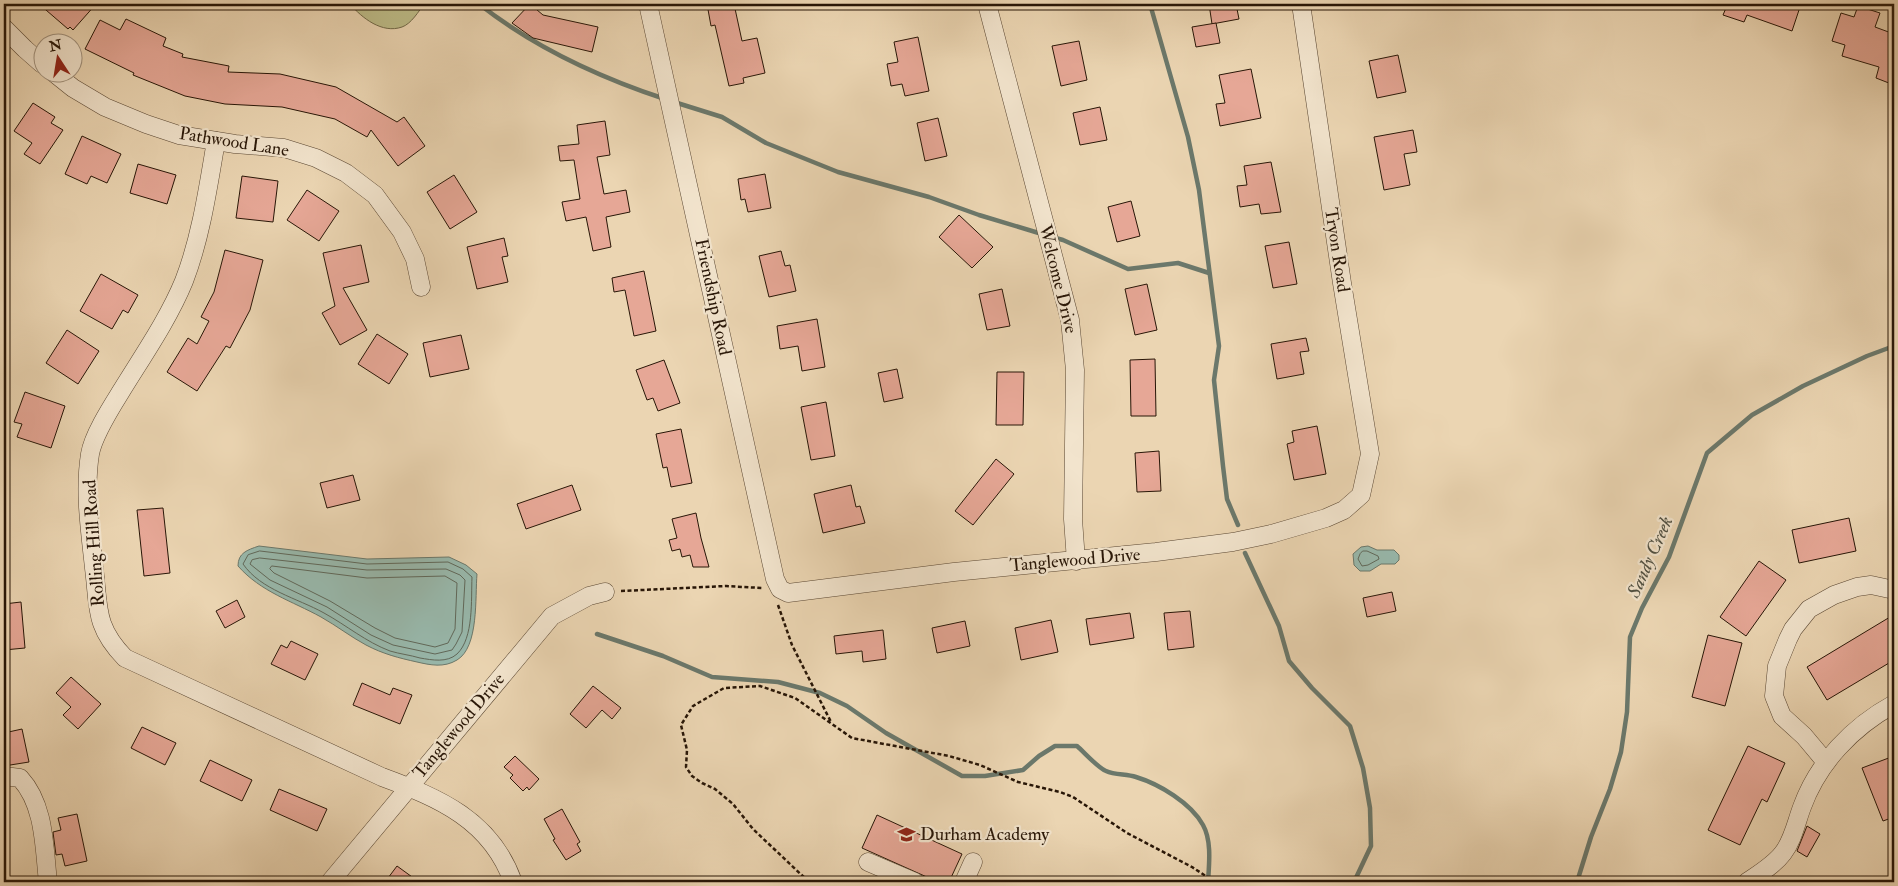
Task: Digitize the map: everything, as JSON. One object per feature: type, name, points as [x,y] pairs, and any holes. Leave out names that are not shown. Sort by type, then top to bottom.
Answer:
[{"type":"street","name":"Friendship Road","points":[[648,4],[775,579],[780,589]]},
{"type":"street","name":"Welcome Drive","points":[[987,4],[1070,320],[1075,370],[1073,519],[1076,561]]},
{"type":"street","name":"Tryon Road","points":[[1301,4],[1340,274],[1370,454],[1361,495]]},
{"type":"street","points":[[4,28],[32,56]]},
{"type":"street","name":"Pathwood Lane","points":[[65,82],[105,107],[179,135],[284,148],[316,158],[346,173],[375,196],[402,232],[415,259],[421,287]]},
{"type":"street","name":"Rolling Hill Road","points":[[216,141],[202,219],[192,258],[183,282],[171,307],[105,418],[90,452],[87,492],[96,599],[100,621],[112,644],[125,658],[453,808],[468,818],[499,854],[510,872],[513,882]]},
{"type":"street","name":"Tanglewood Drive","points":[[780,589],[788,593],[954,572],[1076,561],[1232,542],[1271,534],[1332,516],[1344,510],[1361,495]]},
{"type":"street","points":[[1825,761],[1804,736],[1782,716],[1774,696],[1777,666],[1788,638],[1809,609],[1834,594],[1871,585],[1894,590]]},
{"type":"street","name":"Tanglewood Drive","points":[[330,882],[552,616],[589,596],[604,592]]},
{"type":"street","points":[[1747,882],[1782,855],[1790,842],[1802,806],[1825,761],[1852,733],[1894,704]]},
{"type":"street","points":[[4,776],[20,778],[28,786],[41,819],[48,882]]},
{"type":"street","points":[[868,862],[915,882]]},
{"type":"street","points":[[964,882],[973,862]]},
{"type":"path","points":[[604,592],[726,586],[780,589],[777,607],[792,645],[832,723]]},
{"type":"path","points":[[809,882],[752,829],[733,804],[715,789],[692,776],[686,767],[687,750],[681,725],[693,706],[724,688],[760,686],[795,698],[852,738],[949,756],[980,765],[1018,782],[1073,797],[1135,837],[1192,867],[1215,882]]},
{"type":"shaded area","points":[[350,4],[424,4],[409,23],[395,29],[373,23]]},
{"type":"water","points":[[259,546],[367,559],[449,557],[466,565],[477,574],[476,608],[469,644],[464,654],[457,660],[442,665],[432,665],[410,660],[372,648],[321,617],[277,595],[247,575],[238,566],[238,562],[241,555]]},
{"type":"water","points":[[1368,546],[1377,550],[1394,550],[1399,555],[1399,560],[1395,564],[1381,564],[1370,571],[1360,571],[1354,565],[1353,554],[1361,547]]},
{"type":"building","points":[[39,4],[96,4],[73,30],[70,27],[68,29]]},
{"type":"building","points":[[530,4],[543,15],[598,27],[592,52],[533,38],[512,23]]},
{"type":"building","points":[[707,4],[734,4],[742,41],[757,38],[765,73],[743,78],[744,83],[729,86],[715,25],[711,26]]},
{"type":"building","points":[[1209,4],[1236,4],[1239,19],[1212,24]]},
{"type":"building","points":[[1720,4],[1801,4],[1792,31],[1747,15],[1744,22],[1723,15],[1726,8],[1720,6]]},
{"type":"building","points":[[1858,6],[1880,13],[1875,27],[1894,34],[1894,85],[1876,78],[1879,67],[1842,56],[1845,45],[1832,41],[1841,13],[1854,17]]},
{"type":"building","points":[[126,19],[166,38],[163,46],[183,54],[182,57],[229,66],[228,72],[280,74],[336,87],[397,122],[404,117],[425,146],[398,166],[371,130],[367,137],[335,119],[282,107],[225,104],[185,96],[133,75],[134,73],[85,49],[100,20],[120,30]]},
{"type":"building","points":[[1216,23],[1220,43],[1196,47],[1192,27]]},
{"type":"building","points":[[918,37],[929,91],[905,96],[902,84],[891,86],[887,64],[898,62],[894,42]]},
{"type":"building","points":[[1079,41],[1087,80],[1061,86],[1052,46]]},
{"type":"building","points":[[1398,55],[1406,92],[1377,98],[1369,61]]},
{"type":"building","points":[[1251,69],[1261,118],[1220,126],[1216,104],[1225,103],[1219,75]]},
{"type":"building","points":[[33,103],[55,117],[51,123],[63,130],[40,164],[24,154],[32,143],[14,131]]},
{"type":"building","points":[[1100,107],[1107,140],[1080,145],[1073,113]]},
{"type":"building","points":[[938,118],[947,156],[925,161],[917,123]]},
{"type":"building","points":[[605,121],[610,155],[597,157],[604,194],[626,190],[630,212],[606,217],[611,247],[593,251],[586,217],[566,221],[562,202],[580,199],[574,160],[560,161],[558,146],[579,144],[577,125]]},
{"type":"building","points":[[1413,130],[1417,152],[1404,154],[1410,185],[1384,190],[1374,137]]},
{"type":"building","points":[[82,136],[121,154],[107,183],[91,176],[87,184],[65,174]]},
{"type":"building","points":[[1271,162],[1281,212],[1261,214],[1259,204],[1240,207],[1237,186],[1247,185],[1244,166]]},
{"type":"building","points":[[138,164],[176,175],[167,204],[130,193]]},
{"type":"building","points":[[765,174],[771,208],[748,212],[745,199],[741,200],[738,179]]},
{"type":"building","points":[[454,175],[477,212],[450,229],[427,192]]},
{"type":"building","points":[[242,176],[278,181],[273,222],[236,218]]},
{"type":"building","points":[[307,190],[339,211],[319,241],[287,220]]},
{"type":"building","points":[[1131,201],[1140,236],[1117,242],[1108,207]]},
{"type":"building","points":[[959,215],[993,247],[972,268],[939,237]]},
{"type":"building","points":[[504,238],[508,256],[502,257],[508,282],[477,289],[467,247]]},
{"type":"building","points":[[1289,242],[1297,284],[1273,288],[1265,246]]},
{"type":"building","points":[[361,245],[369,282],[343,288],[367,330],[340,345],[322,313],[335,306],[323,253]]},
{"type":"building","points":[[225,250],[263,260],[250,310],[230,348],[226,346],[197,391],[167,372],[188,338],[197,344],[209,321],[201,317],[214,292]]},
{"type":"building","points":[[781,251],[785,266],[790,265],[796,291],[769,297],[759,256]]},
{"type":"building","points":[[644,271],[656,331],[634,336],[625,290],[614,292],[612,278]]},
{"type":"building","points":[[101,274],[138,295],[128,313],[123,310],[112,329],[80,311]]},
{"type":"building","points":[[1147,284],[1157,330],[1135,335],[1125,289]]},
{"type":"building","points":[[1002,289],[1010,326],[987,330],[979,294]]},
{"type":"building","points":[[817,319],[825,367],[802,371],[798,346],[780,349],[777,326]]},
{"type":"building","points":[[67,330],[99,351],[78,384],[46,363]]},
{"type":"building","points":[[377,334],[408,354],[389,384],[358,364]]},
{"type":"building","points":[[461,335],[469,369],[430,377],[423,343]]},
{"type":"building","points":[[1306,338],[1309,351],[1300,352],[1304,374],[1277,379],[1271,344]]},
{"type":"building","points":[[1155,359],[1156,416],[1131,416],[1130,360]]},
{"type":"building","points":[[664,360],[680,403],[658,411],[653,398],[647,400],[636,370]]},
{"type":"building","points":[[897,369],[903,398],[884,402],[878,373]]},
{"type":"building","points":[[997,372],[1024,372],[1023,425],[996,425]]},
{"type":"building","points":[[25,392],[65,406],[51,448],[17,437],[22,424],[14,422]]},
{"type":"building","points":[[826,402],[835,456],[811,460],[801,407]]},
{"type":"building","points":[[1317,426],[1326,474],[1294,480],[1287,444],[1294,442],[1292,431]]},
{"type":"building","points":[[681,429],[692,483],[671,487],[667,467],[663,468],[656,434]]},
{"type":"building","points":[[1159,451],[1161,491],[1137,492],[1135,453]]},
{"type":"building","points":[[996,459],[1014,474],[973,525],[955,511]]},
{"type":"building","points":[[353,475],[360,500],[327,508],[320,483]]},
{"type":"building","points":[[572,485],[581,510],[526,529],[517,504]]},
{"type":"building","points":[[851,485],[856,507],[860,506],[865,523],[823,533],[814,494]]},
{"type":"building","points":[[163,508],[170,573],[144,576],[137,510]]},
{"type":"building","points":[[696,513],[709,567],[693,567],[690,555],[682,557],[680,549],[672,551],[669,540],[677,538],[672,519]]},
{"type":"building","points":[[1849,518],[1856,551],[1799,563],[1792,530]]},
{"type":"building","points":[[1759,561],[1786,580],[1746,636],[1720,617]]},
{"type":"building","points":[[1392,592],[1396,611],[1367,617],[1363,598]]},
{"type":"building","points":[[237,600],[245,617],[225,628],[216,611]]},
{"type":"building","points":[[21,602],[25,648],[4,650],[4,604]]},
{"type":"building","points":[[1190,611],[1194,647],[1168,650],[1164,613]]},
{"type":"building","points":[[1130,613],[1134,638],[1090,645],[1086,619]]},
{"type":"building","points":[[1890,617],[1894,624],[1894,660],[1827,700],[1807,667]]},
{"type":"building","points":[[1051,620],[1058,652],[1021,660],[1015,628]]},
{"type":"building","points":[[965,621],[970,646],[937,653],[932,628]]},
{"type":"building","points":[[883,630],[886,659],[863,662],[862,651],[836,654],[834,636]]},
{"type":"building","points":[[1708,635],[1742,643],[1725,706],[1692,697]]},
{"type":"building","points":[[291,641],[318,654],[305,680],[271,664],[281,645],[287,648]]},
{"type":"building","points":[[71,677],[101,704],[78,729],[63,715],[71,707],[56,693]]},
{"type":"building","points":[[362,683],[390,695],[393,688],[412,695],[400,724],[353,705]]},
{"type":"building","points":[[593,686],[621,708],[612,719],[602,710],[586,728],[570,714]]},
{"type":"building","points":[[142,727],[176,743],[165,765],[131,748]]},
{"type":"building","points":[[22,729],[29,762],[4,766],[4,733]]},
{"type":"building","points":[[1748,746],[1785,763],[1767,802],[1762,799],[1740,845],[1708,830]]},
{"type":"building","points":[[515,756],[539,779],[529,790],[527,787],[523,791],[510,778],[513,775],[504,767]]},
{"type":"building","points":[[1894,756],[1894,817],[1883,821],[1862,768]]},
{"type":"building","points":[[210,760],[252,780],[242,801],[200,781]]},
{"type":"building","points":[[279,789],[327,809],[317,831],[270,810]]},
{"type":"building","points":[[562,809],[580,842],[577,844],[581,851],[566,860],[553,840],[555,839],[544,819]]},
{"type":"building","points":[[77,814],[87,861],[65,866],[62,854],[56,855],[53,832],[61,830],[58,818]]},
{"type":"building","points":[[877,815],[962,854],[949,882],[938,882],[862,848]]},
{"type":"building","points":[[1807,826],[1820,834],[1807,857],[1797,851]]},
{"type":"building","points":[[397,866],[419,882],[385,882]]},
{"type":"waterway","points":[[479,4],[500,20],[544,47],[591,71],[665,99]]},
{"type":"waterway","points":[[1150,4],[1188,137],[1199,190],[1219,346],[1214,380],[1223,466],[1227,499],[1238,525]]},
{"type":"waterway","points":[[674,102],[722,117],[766,143],[838,172],[929,197],[979,215],[1042,234]]},
{"type":"waterway","points":[[1052,237],[1063,240],[1128,269],[1178,263],[1209,273]]},
{"type":"waterway","name":"Sandy Creek","points":[[1577,882],[1621,752],[1627,712],[1630,637],[1642,608],[1669,557],[1707,453],[1752,415],[1803,386],[1867,356],[1894,346]]},
{"type":"waterway","points":[[1245,553],[1279,626],[1289,661],[1312,688],[1350,726],[1363,768],[1370,808],[1371,846],[1354,882]]},
{"type":"waterway","points":[[597,634],[663,656],[712,677],[778,682],[820,693],[847,706],[886,733],[962,776],[985,776],[1023,770],[1039,756],[1055,746],[1077,746],[1106,771],[1136,777],[1154,784],[1174,795],[1191,809],[1203,825],[1208,838],[1208,882]]},
{"type":"place","name":"Durham Academy","points":[[906,834]]}]
